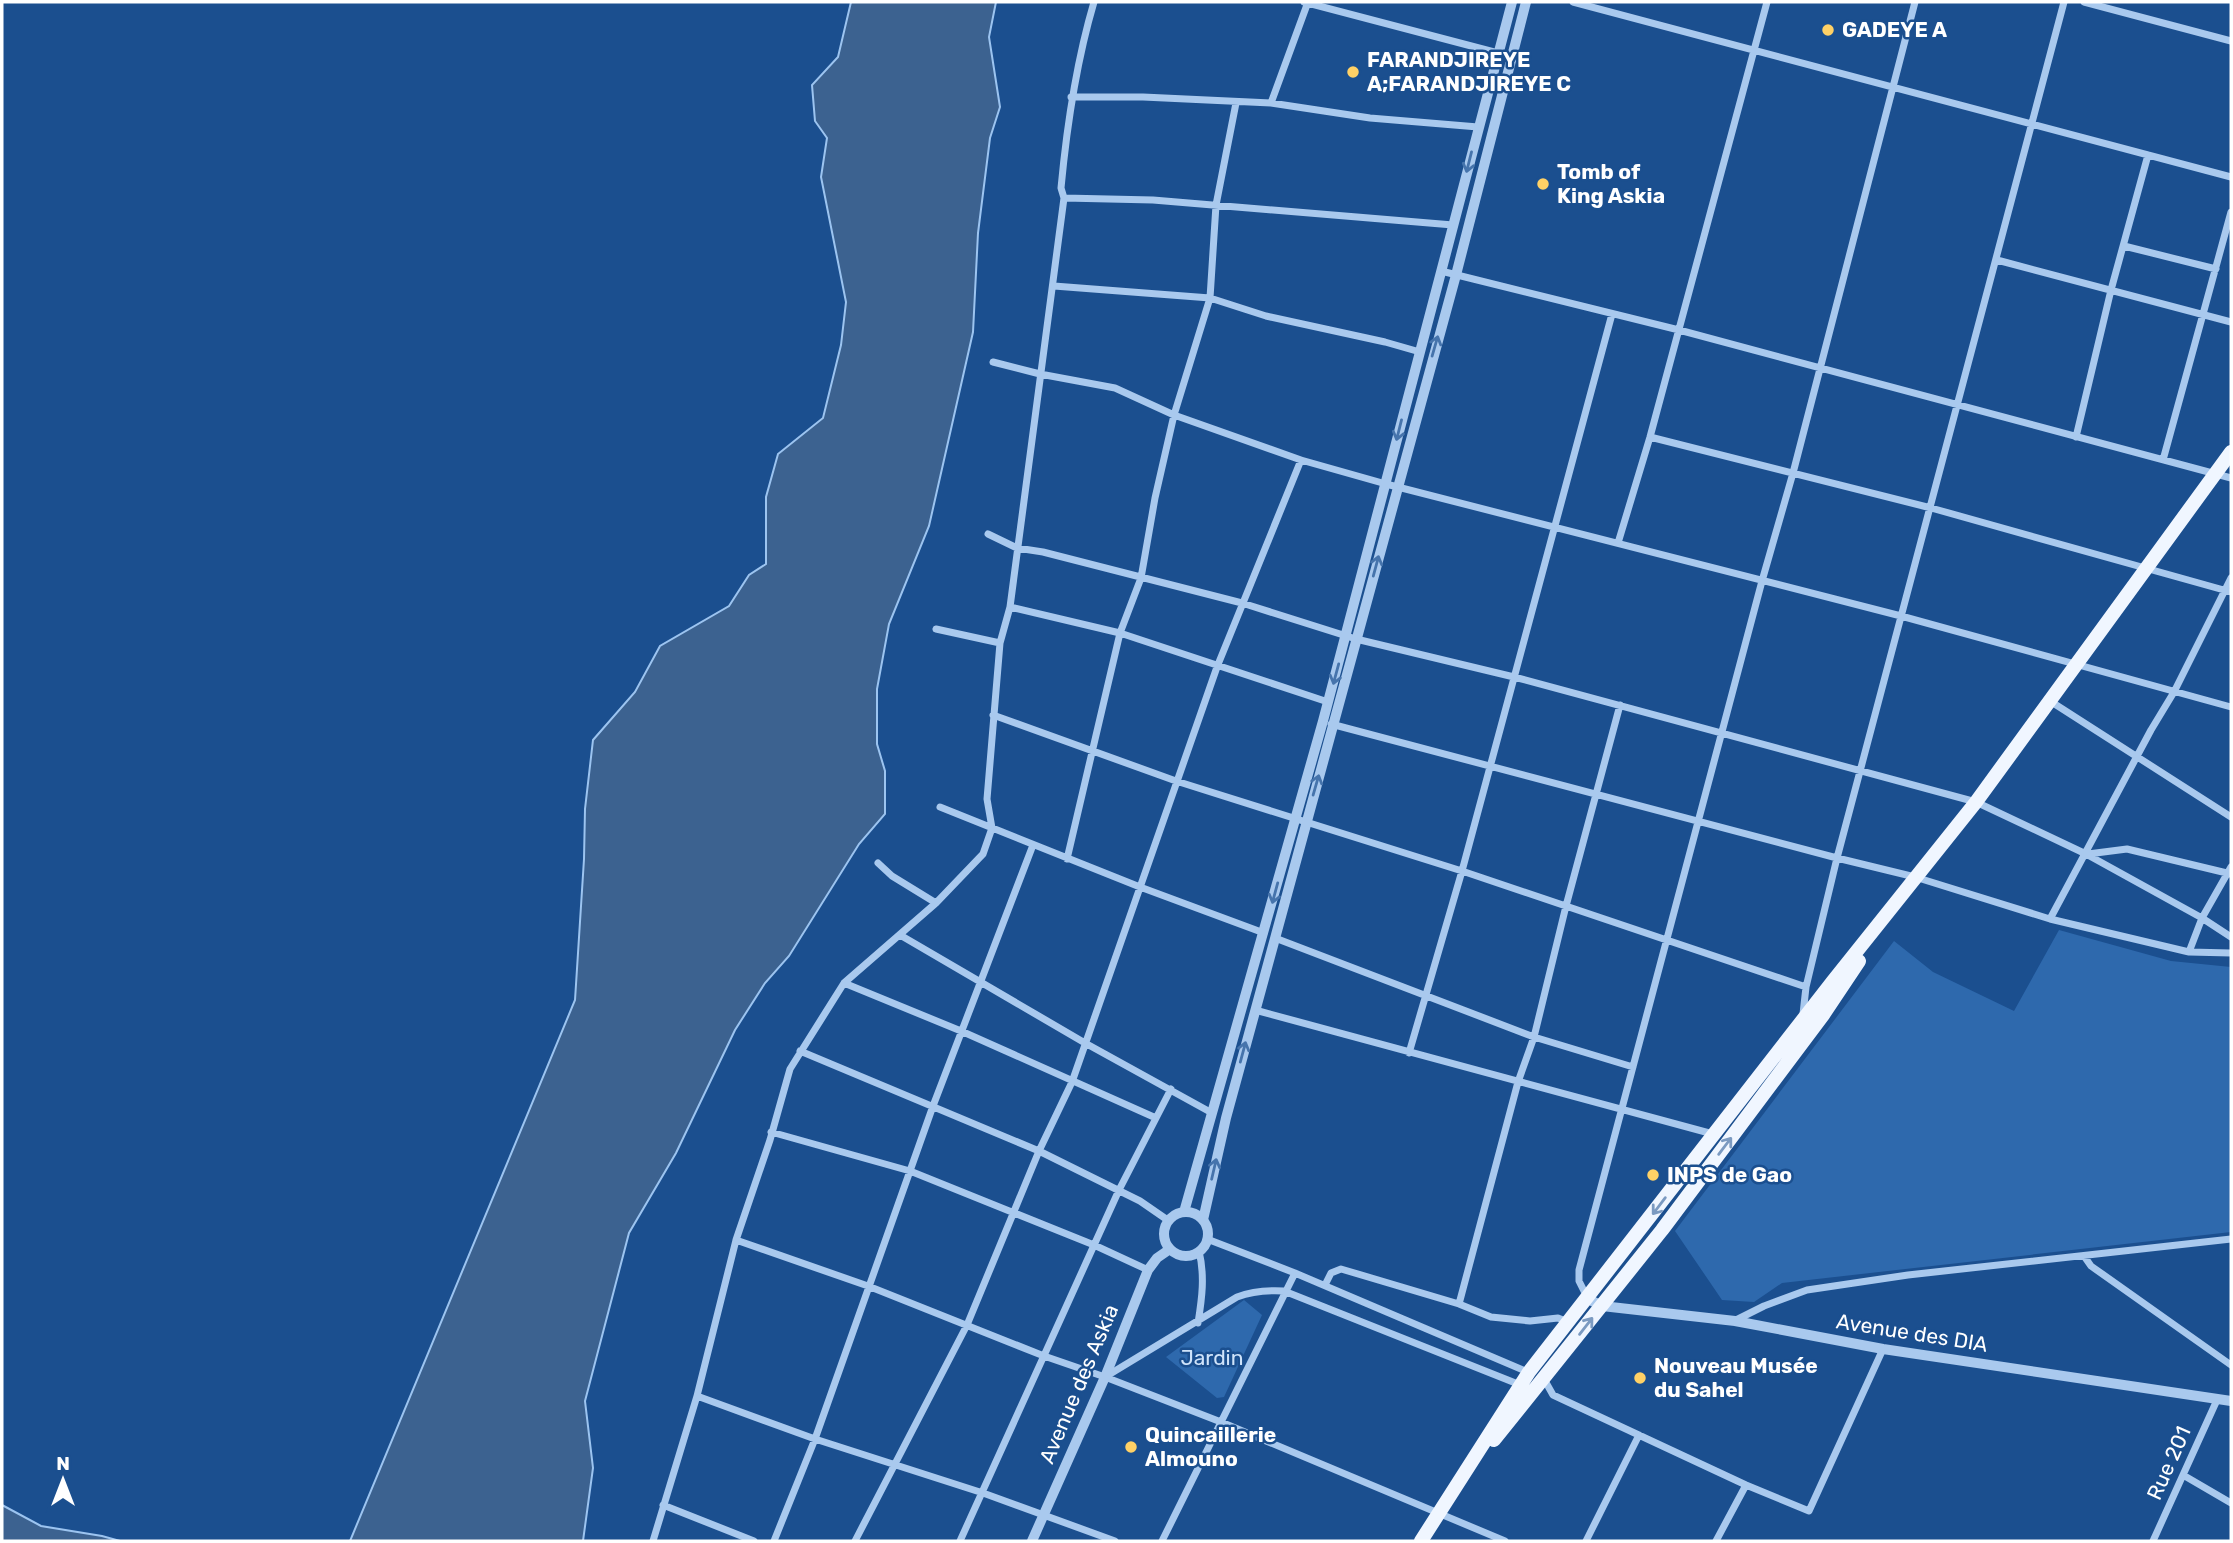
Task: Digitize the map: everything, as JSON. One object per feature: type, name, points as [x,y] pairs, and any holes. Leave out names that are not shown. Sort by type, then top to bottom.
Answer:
[{"type":"main road","points":[[1420,1541],[1529,1372],[1976,802],[2231,452]]},
{"type":"main road","points":[[1460,1482],[1535,1392],[1662,1230],[1823,1015],[1916,877]]},
{"type":"street","points":[[653,1541],[697,1396],[736,1240],[790,1069],[844,983],[936,903],[983,855],[992,828],[987,799],[1000,643],[1010,607],[1054,286],[1071,97],[1094,2]]},
{"type":"street","points":[[1271,103],[1306,2],[1498,53]]},
{"type":"street","points":[[1391,485],[1420,352],[1512,2]]},
{"type":"street","points":[[1184,1212],[1212,1113],[1269,935],[1391,485],[1455,275],[1526,2]]},
{"type":"street","points":[[1573,2],[2231,177]]},
{"type":"street","points":[[1618,543],[1650,437],[1768,2]]},
{"type":"street","points":[[1588,1299],[1579,1281],[1579,1270],[1762,580],[1793,473],[1915,2]]},
{"type":"street","points":[[1802,1021],[1806,987],[1837,858],[2064,2]]},
{"type":"street","points":[[2084,2],[2231,41]]},
{"type":"street","points":[[1071,97],[1143,96],[1271,103],[1370,118],[1478,127]]},
{"type":"street","points":[[1067,859],[1120,633],[1141,578],[1155,498],[1174,415],[1210,298],[1216,205],[1236,103]]},
{"type":"street","points":[[2076,437],[2148,155]]},
{"type":"street","points":[[1064,198],[1216,205],[1453,225]]},
{"type":"street","points":[[2163,460],[2231,212]]},
{"type":"street","points":[[2124,246],[2216,269]]},
{"type":"street","points":[[1997,260],[2231,322]]},
{"type":"street","points":[[1441,271],[1679,330],[2231,478]]},
{"type":"street","points":[[1054,286],[1210,298],[1266,316],[1420,352]]},
{"type":"street","points":[[1409,1053],[1462,871],[1612,314]]},
{"type":"street","points":[[993,362],[1115,388],[1174,415],[1301,460],[1901,616],[2231,707]]},
{"type":"street","points":[[1650,437],[1931,508],[2228,591]]},
{"type":"street","points":[[855,1541],[967,1325],[1039,1151],[1072,1082],[1217,667],[1301,460]]},
{"type":"street","points":[[988,534],[1017,548],[1043,552],[1242,603],[1351,638],[1514,677],[1976,802],[2086,854],[2231,937]]},
{"type":"street","points":[[2050,919],[2228,591],[2231,578]]},
{"type":"street","points":[[1010,607],[1120,633],[1328,702]]},
{"type":"street","points":[[936,629],[1000,643]]},
{"type":"street","points":[[1328,723],[1328,702],[1351,638]]},
{"type":"street","points":[[2050,701],[2231,817]]},
{"type":"street","points":[[1459,1304],[1518,1082],[1534,1037],[1620,705]]},
{"type":"street","points":[[993,715],[1176,781],[1462,871],[1806,987]]},
{"type":"street","points":[[1328,723],[1916,877],[2050,919],[2189,952],[2231,953]]},
{"type":"street","points":[[940,807],[1067,859],[1534,1037],[1633,1067]]},
{"type":"street","points":[[774,1541],[815,1439],[933,1107],[1033,845]]},
{"type":"street","points":[[2086,854],[2127,849],[2230,871],[2202,918],[2189,952]]},
{"type":"street","points":[[878,863],[892,876],[936,903]]},
{"type":"street","points":[[900,934],[1084,1043],[1212,1113]]},
{"type":"street","points":[[1203,1220],[1226,1118],[1255,1010],[1269,935]]},
{"type":"street","points":[[844,983],[961,1031],[1156,1118]]},
{"type":"street","points":[[1255,1010],[1714,1135]]},
{"type":"street","points":[[800,1051],[1039,1151],[1140,1201],[1168,1221]]},
{"type":"street","points":[[960,1541],[1119,1190],[1171,1090]]},
{"type":"street","points":[[771,1132],[910,1171],[1015,1212],[1148,1270]]},
{"type":"street","points":[[1184,1212],[1198,1215],[1203,1220],[1208,1232],[1199,1251],[1184,1255],[1170,1249],[1164,1235],[1168,1221],[1184,1212]]},
{"type":"street","points":[[1207,1239],[1325,1285],[1529,1372],[1544,1379],[1553,1395]]},
{"type":"street","points":[[1735,1321],[1764,1306],[1807,1290],[1908,1275],[2231,1239]]},
{"type":"street","points":[[736,1240],[868,1286],[1221,1422],[1505,1541]]},
{"type":"street","name":"Avenue des Askia","points":[[1032,1541],[1105,1377],[1148,1270],[1157,1258],[1170,1249]]},
{"type":"street","points":[[1198,1323],[1203,1291],[1203,1267],[1199,1251]]},
{"type":"street","points":[[2084,1256],[2091,1266],[2231,1365]]},
{"type":"street","points":[[1325,1285],[1331,1273],[1341,1269],[1459,1304],[1492,1317],[1547,1321],[1558,1318],[1568,1322]]},
{"type":"street","points":[[1162,1541],[1295,1273]]},
{"type":"street","points":[[1105,1377],[1237,1297],[1252,1292],[1284,1291],[1535,1392],[1553,1395],[1746,1485],[1810,1511],[1883,1349]]},
{"type":"street","name":"Avenue des DIA","points":[[1588,1299],[1602,1306],[1735,1321],[1883,1349],[2231,1401]]},
{"type":"street","points":[[697,1396],[1115,1541]]},
{"type":"street","name":"Rue 201","points":[[2153,1541],[2217,1400]]},
{"type":"street","points":[[1586,1541],[1639,1435]]},
{"type":"street","points":[[2183,1475],[2231,1503]]},
{"type":"street","points":[[1716,1541],[1746,1485]]},
{"type":"street","points":[[663,1505],[754,1541]]},
{"type":"green space","points":[[2059,930],[2171,961],[2231,967],[2231,1232],[1782,1283],[1754,1302],[1722,1300],[1675,1231],[1894,941],[1933,972],[2014,1011]]},
{"type":"green space","name":"Jardin","points":[[1244,1300],[1262,1315],[1224,1397],[1217,1398],[1166,1357]]},
{"type":"shaded area","points":[[851,2],[996,2],[989,37],[1000,107],[990,138],[978,233],[973,332],[929,526],[889,624],[877,689],[877,744],[885,771],[885,814],[859,844],[789,956],[765,983],[735,1030],[676,1153],[629,1233],[585,1401],[593,1468],[583,1541],[350,1541],[575,1000],[585,809],[593,740],[635,692],[660,646],[729,606],[749,575],[766,564],[766,497],[778,454],[823,418],[841,345],[846,302],[821,177],[827,138],[815,121],[812,85],[838,57]]},
{"type":"shaded area","points":[[2,1505],[41,1526],[120,1541],[2,1541]]},
{"type":"place","name":"GADEYE A","points":[[1828,30]]},
{"type":"place","name":"FARANDJIREYE A;FARANDJIREYE C","points":[[1353,72]]},
{"type":"place","name":"Tomb of King Askia","points":[[1543,184]]},
{"type":"place","name":"INPS de Gao","points":[[1653,1175]]},
{"type":"place","name":"Nouveau Musée du Sahel","points":[[1640,1378]]},
{"type":"place","name":"Quincaillerie Almouno","points":[[1131,1447]]}]
